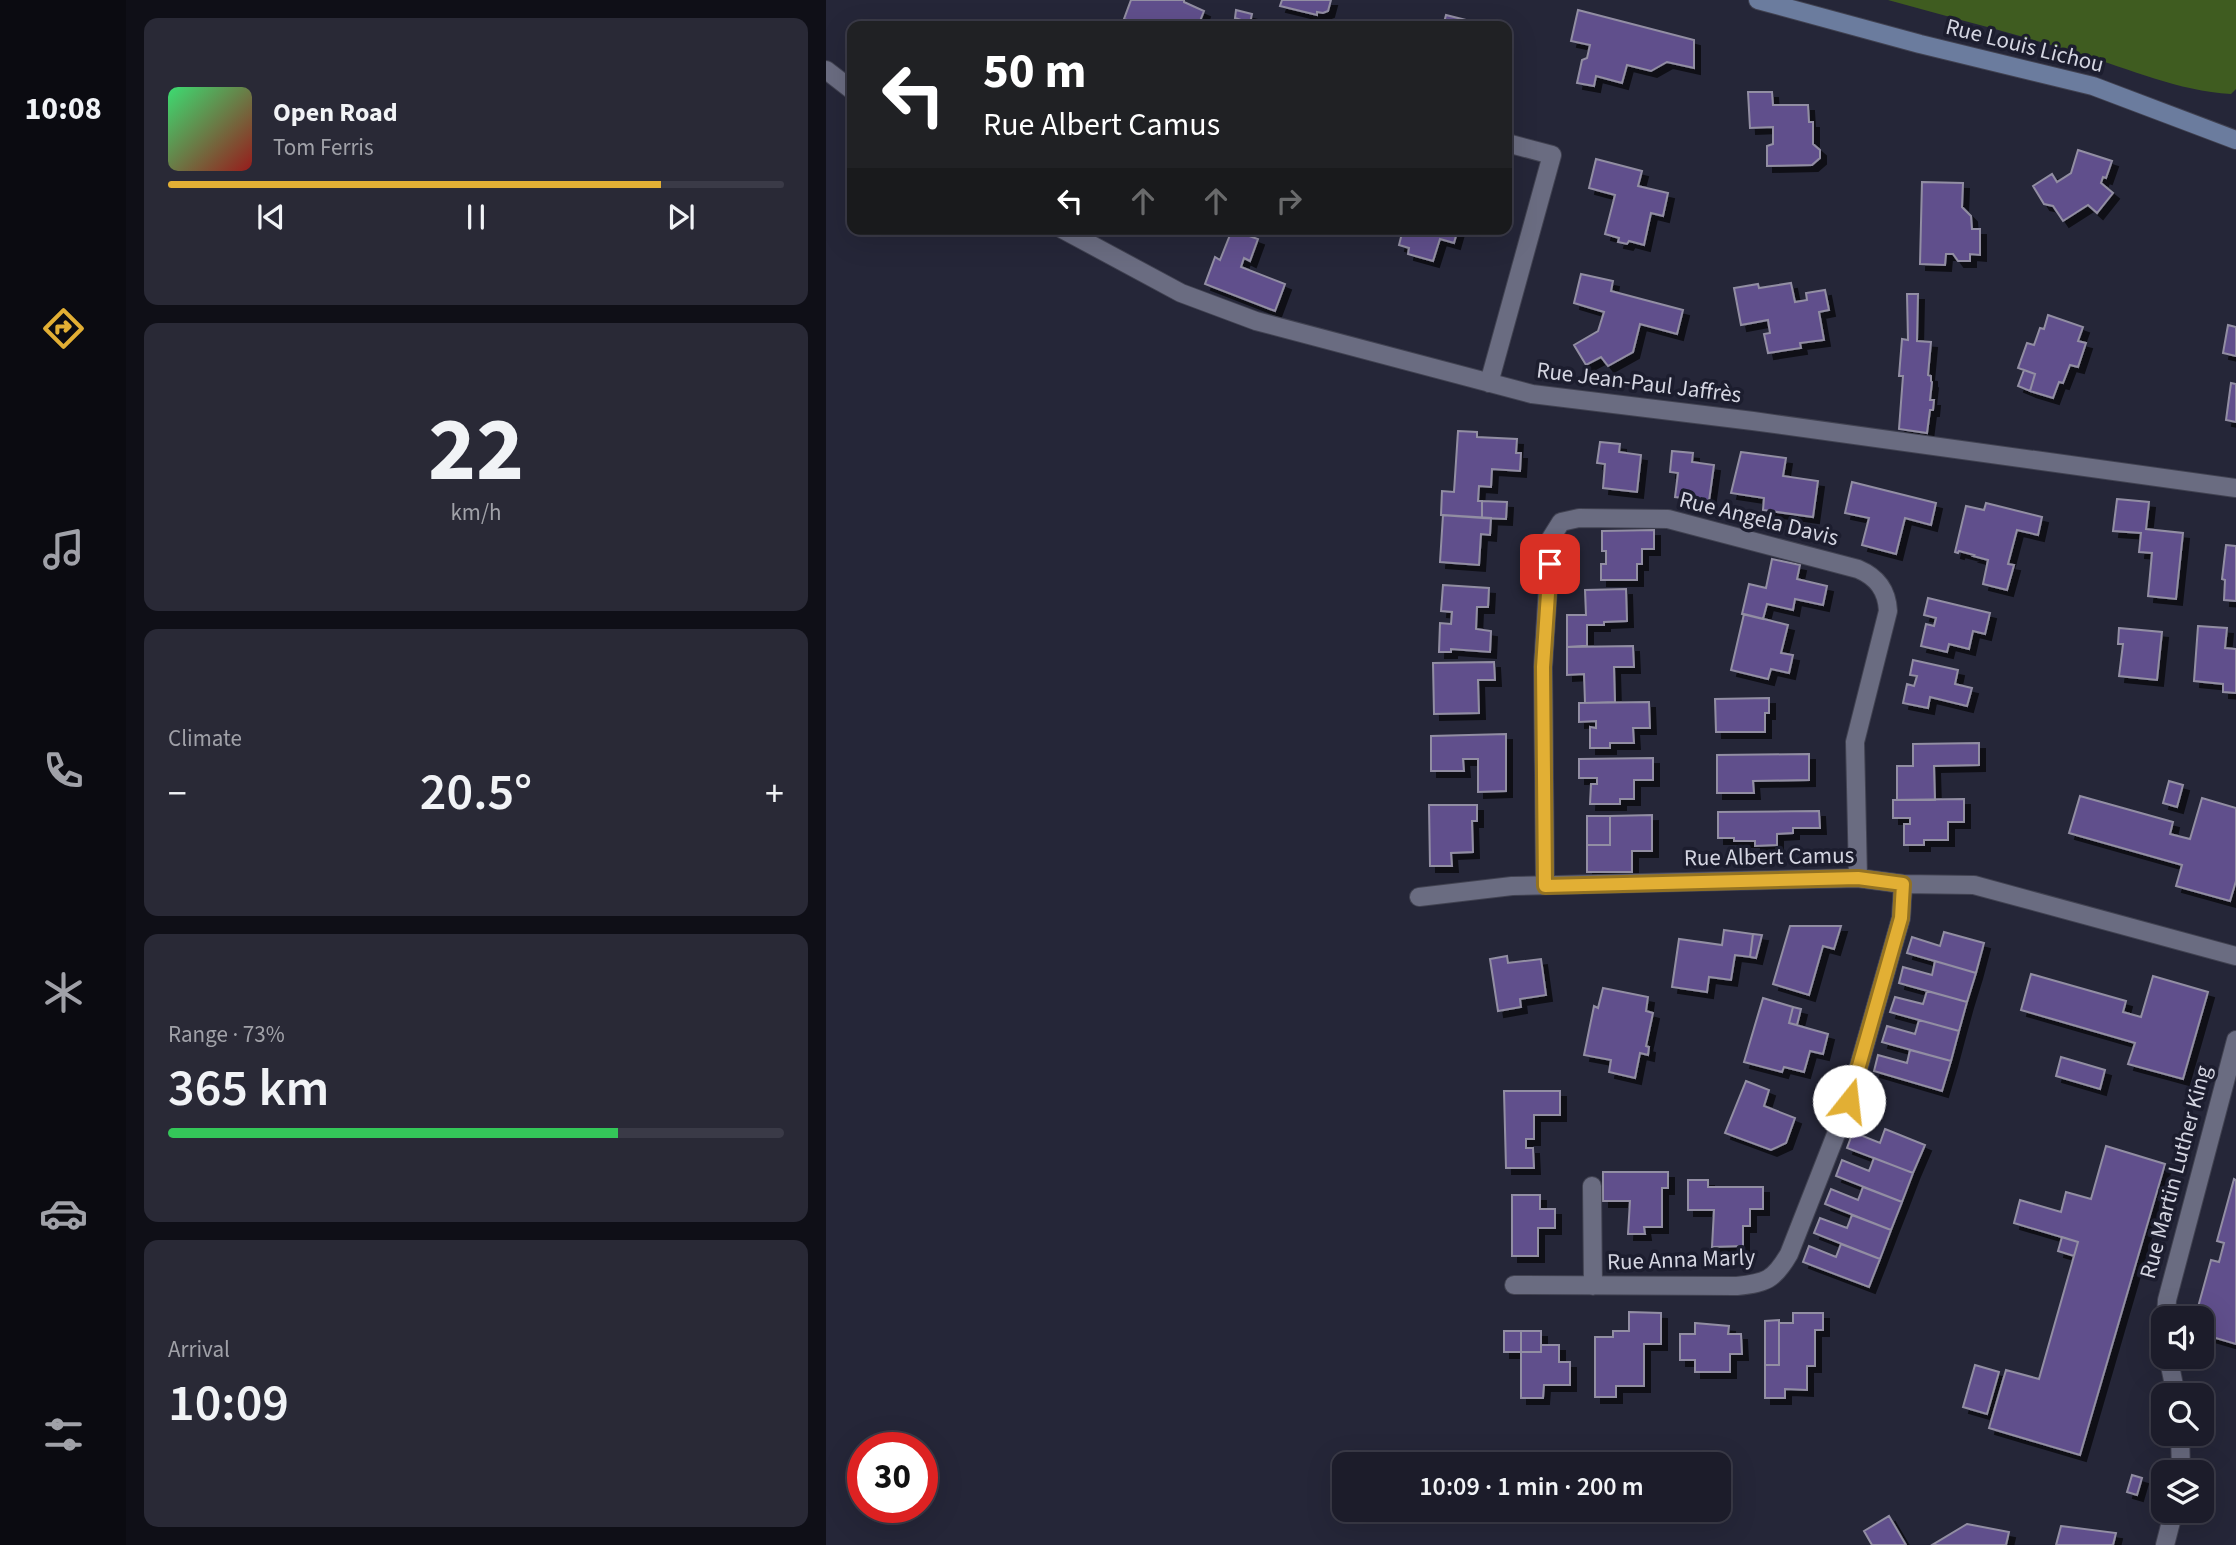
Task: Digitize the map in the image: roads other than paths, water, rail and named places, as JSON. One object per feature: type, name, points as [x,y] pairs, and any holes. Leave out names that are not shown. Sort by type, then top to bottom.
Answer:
[{"type":"main road","name":"Rue Louis Lichou","points":[[1758,0],[1920,44],[2093,86],[2236,140]]},
{"type":"street","points":[[826,70],[847,86]]},
{"type":"street","points":[[1489,383],[1552,155],[1512,144]]},
{"type":"street","name":"Rue Jean-Paul Jaffrès","points":[[1073,235],[1181,293],[1256,321],[1532,394],[1753,421],[2236,488]]},
{"type":"street","name":"Rue Angela Davis","points":[[1545,886],[1543,667],[1551,538],[1561,522],[1579,518],[1668,519],[1858,569],[1870,574],[1880,583],[1888,601],[1888,611],[1855,742],[1858,878]]},
{"type":"street","name":"Rue Albert Camus","points":[[1419,897],[1513,886],[1858,878],[1903,884],[1974,885],[2236,956]]},
{"type":"street","name":"Rue Anna Marly","points":[[1514,1285],[1737,1286],[1763,1283],[1779,1272],[1789,1254],[1849,1101],[1901,918],[1903,884]]},
{"type":"street","name":"Rue Martin Luther King","points":[[2167,1306],[2236,1040]]},
{"type":"street","name":"Rue Anna Marly","points":[[1592,1186],[1593,1286]]},
{"type":"street","points":[[2165,1545],[2171,1523]]}]
